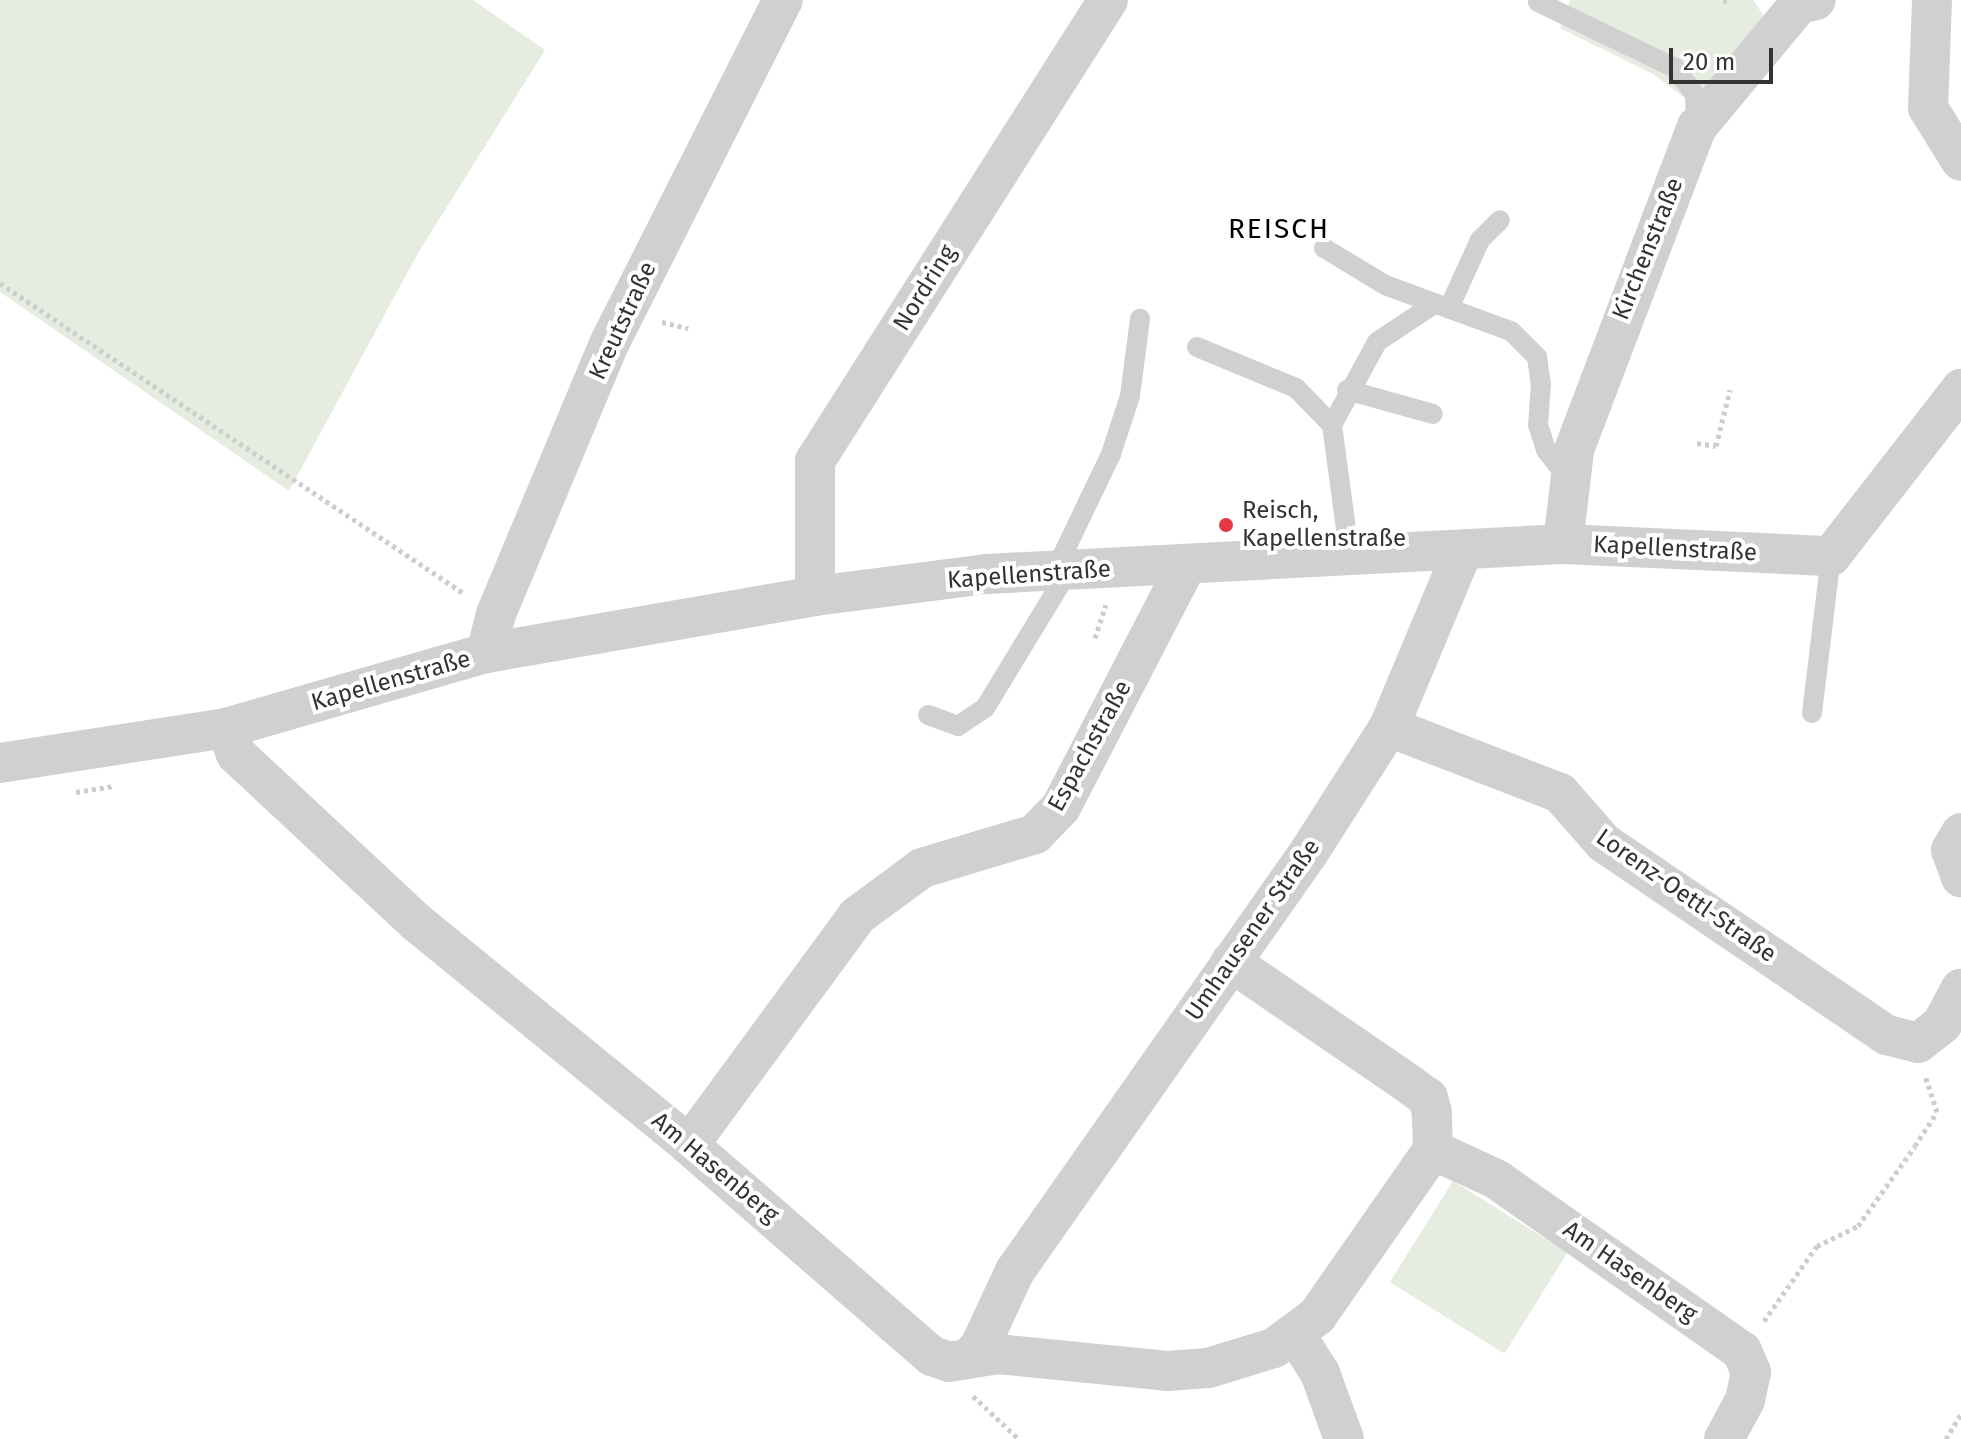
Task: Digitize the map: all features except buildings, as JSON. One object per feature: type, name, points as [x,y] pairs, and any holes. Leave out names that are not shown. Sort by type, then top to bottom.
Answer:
[{"type":"street","name":"Kreutstraße","points":[[486,653],[496,614],[610,342],[783,0]]},
{"type":"street","name":"Nordring","points":[[815,596],[815,461],[1108,0]]},
{"type":"street","points":[[1932,0],[1928,108],[1961,161]]},
{"type":"street","name":"Kirchenstraße","points":[[1563,544],[1574,450],[1613,334],[1697,127],[1803,1]]},
{"type":"street","points":[[1831,556],[1961,389]]},
{"type":"street","name":"Kapellenstraße","points":[[16,759],[226,728],[486,653],[815,596],[1062,570],[1350,558],[1563,544],[1831,556]]},
{"type":"street","name":"Umhausener Straße","points":[[959,1360],[980,1346],[1005,1288],[1389,727],[1463,550]]},
{"type":"street","name":"Espachstraße","points":[[689,1145],[857,916],[922,868],[1035,834],[1061,807],[1186,566]]},
{"type":"street","name":"Lorenz-Oettl-Straße","points":[[1389,727],[1560,793],[1604,843],[1887,1035],[1918,1043],[1942,1024],[1961,989]]},
{"type":"street","name":"Am Hasenberg","points":[[226,728],[236,754],[301,819],[416,922],[689,1145],[932,1356],[959,1360]]},
{"type":"street","points":[[1961,833],[1951,850],[1961,877]]},
{"type":"street","points":[[959,1360],[1045,1356],[1167,1371],[1208,1368],[1274,1348],[1317,1316],[1433,1150],[1428,1098],[1231,962]]},
{"type":"street","name":"Am Hasenberg","points":[[1433,1150],[1496,1179],[1742,1351]]},
{"type":"street","points":[[1005,1288],[1015,1322],[1045,1356]]},
{"type":"street","points":[[1295,1334],[1320,1373],[1344,1439]]},
{"type":"street","points":[[1724,1439],[1745,1400],[1751,1372],[1742,1351]]},
{"type":"lane","points":[[1538,2],[1675,68],[1695,95],[1697,127]]},
{"type":"lane","points":[[1350,558],[1332,425],[1347,390],[1377,342],[1441,306],[1480,240],[1500,220]]},
{"type":"lane","points":[[1324,248],[1385,285],[1511,331],[1537,357],[1541,384],[1538,425],[1546,450],[1570,481]]},
{"type":"lane","points":[[928,715],[958,726],[985,708],[1062,570],[1111,454],[1130,396],[1140,319]]},
{"type":"lane","points":[[1197,347],[1296,388],[1332,425]]},
{"type":"lane","points":[[1347,390],[1433,414]]},
{"type":"lane","points":[[1812,713],[1831,556]]},
{"type":"path","points":[[0,283],[496,614]]},
{"type":"path","points":[[1697,443],[1716,446],[1730,390]]},
{"type":"path","points":[[1742,1351],[1817,1246],[1858,1226],[1937,1112],[1925,1076],[1887,1035]]},
{"type":"path","points":[[959,1360],[971,1394],[1019,1439]]},
{"type":"path","points":[[1946,1439],[1961,1414]]},
{"type":"shaded area","points":[[0,0],[473,0],[545,50],[418,253],[289,491],[0,292]]},
{"type":"shaded area","points":[[1570,0],[1753,0],[1770,25],[1710,93],[1684,97],[1653,74],[1560,28]]},
{"type":"shaded area","points":[[1453,1181],[1567,1253],[1504,1353],[1390,1282]]},
{"type":"place","name":"Reisch, Kapellenstraße","points":[[1226,525]]},
{"type":"district","name":"REISCH","points":[[1279,229]]}]
